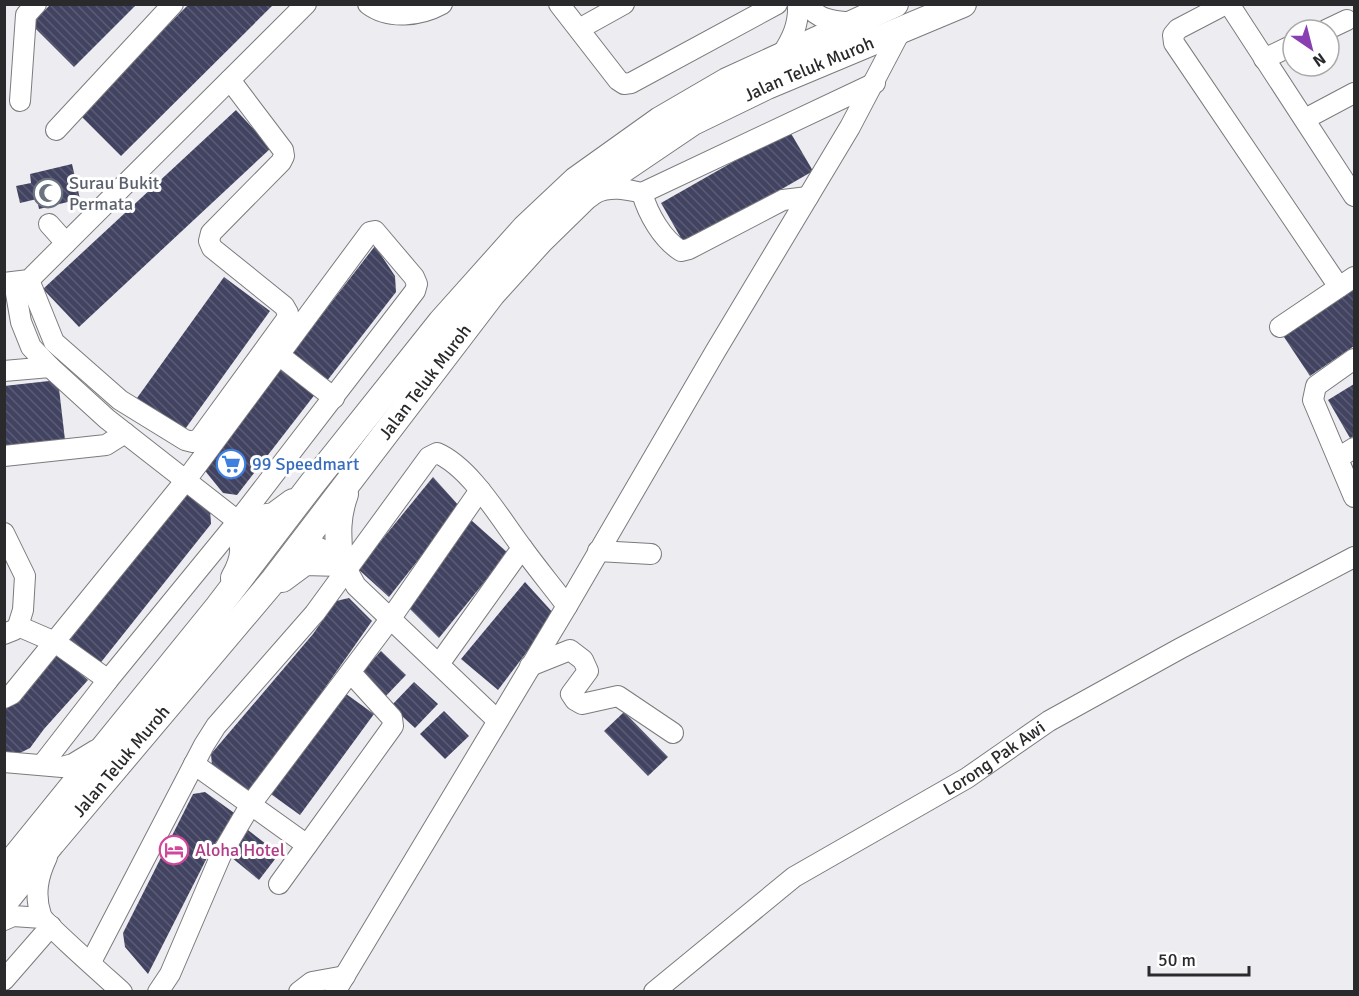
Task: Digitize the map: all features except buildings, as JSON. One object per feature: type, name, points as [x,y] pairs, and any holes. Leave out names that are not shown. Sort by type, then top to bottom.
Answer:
[{"type":"main road","name":"Jalan Teluk Muroh","points":[[4,871],[218,607],[312,484],[462,297],[525,228],[576,180],[660,120],[727,81],[895,4]]},
{"type":"main road","name":"Jalan Teluk Muroh","points":[[4,903],[267,589],[492,294],[540,241],[585,197],[693,123],[777,82],[963,4]]},
{"type":"main road","points":[[267,589],[305,562],[343,566],[337,526],[339,511],[352,476]]},
{"type":"main road","points":[[218,607],[242,563],[244,544],[238,521],[281,513],[312,484]]},
{"type":"main road","points":[[267,589],[273,565],[267,544],[304,540],[295,519],[295,506]]},
{"type":"street","points":[[20,101],[26,15],[36,4]]},
{"type":"street","points":[[56,130],[173,4]]},
{"type":"street","points":[[16,282],[66,243],[306,4]]},
{"type":"street","points":[[368,4],[383,13],[402,14],[430,11],[442,4]]},
{"type":"street","points":[[559,4],[618,80],[624,84],[631,83],[777,4]]},
{"type":"street","points":[[579,29],[624,4]]},
{"type":"street","points":[[781,56],[793,38],[798,18],[798,4]]},
{"type":"street","points":[[806,4],[813,14],[825,20],[855,23]]},
{"type":"street","points":[[1280,327],[1347,282],[1174,43],[1173,35],[1178,29],[1227,4],[1305,119],[1349,176],[1354,196]]},
{"type":"street","points":[[1341,23],[1347,20]]},
{"type":"street","points":[[299,992],[312,982],[340,984],[567,606],[808,197],[875,83],[901,30]]},
{"type":"street","points":[[1264,59],[1281,51]]},
{"type":"street","points":[[16,282],[54,342],[120,400],[185,440],[193,442],[200,438],[286,320],[288,313],[284,306],[212,248],[209,241],[212,233],[281,162],[284,156],[283,150],[230,80]]},
{"type":"street","points":[[585,197],[601,190],[624,188],[642,194],[875,83]]},
{"type":"street","points":[[1305,119],[1354,93]]},
{"type":"street","points":[[642,194],[647,211],[674,247],[681,251],[783,200],[808,197]]},
{"type":"street","points":[[49,224],[66,243]]},
{"type":"street","points":[[4,698],[12,694],[186,480],[370,232],[375,231],[414,278],[417,284],[415,291],[238,521],[42,765]]},
{"type":"street","points":[[16,282],[21,321],[31,347],[50,367],[125,433],[267,544]]},
{"type":"street","points":[[279,355],[334,398]]},
{"type":"street","points":[[1354,359],[1316,386],[1313,400],[1346,453],[1354,497]]},
{"type":"street","points":[[4,371],[50,367]]},
{"type":"street","points":[[4,456],[106,445],[125,433]]},
{"type":"street","points":[[91,962],[216,726],[315,613],[343,566],[429,457],[437,453],[448,458],[480,490],[567,606]]},
{"type":"street","points":[[158,992],[170,974],[221,855],[251,804],[351,673],[480,490]]},
{"type":"street","points":[[4,533],[25,576],[22,610],[11,630],[55,642],[108,680]]},
{"type":"street","points":[[304,540],[327,552],[343,566],[356,586],[497,720]]},
{"type":"street","points":[[440,664],[522,548]]},
{"type":"street","points":[[598,551],[651,554]]},
{"type":"street","name":"Lorong Pak Awi","points":[[654,992],[794,877],[967,778],[1049,721],[1354,557]]},
{"type":"street","points":[[530,666],[570,650],[584,660],[588,670],[571,694],[575,700],[582,704],[618,696],[673,733]]},
{"type":"street","points":[[279,884],[393,726],[392,718],[351,673]]},
{"type":"street","points":[[4,762],[62,767],[86,757],[116,734]]},
{"type":"street","points":[[194,764],[307,845]]},
{"type":"street","points":[[59,806],[66,784],[66,776],[62,767]]},
{"type":"street","points":[[46,922],[37,888],[40,873],[52,843]]},
{"type":"street","points":[[4,920],[13,916],[46,922],[122,992]]},
{"type":"street","points":[[4,980],[46,922]]},
{"type":"place","name":"Surau Bukit Permata","points":[[48,193]]},
{"type":"place","name":"99 Speedmart","points":[[231,464]]},
{"type":"place","name":"Aloha Hotel","points":[[174,850]]}]
